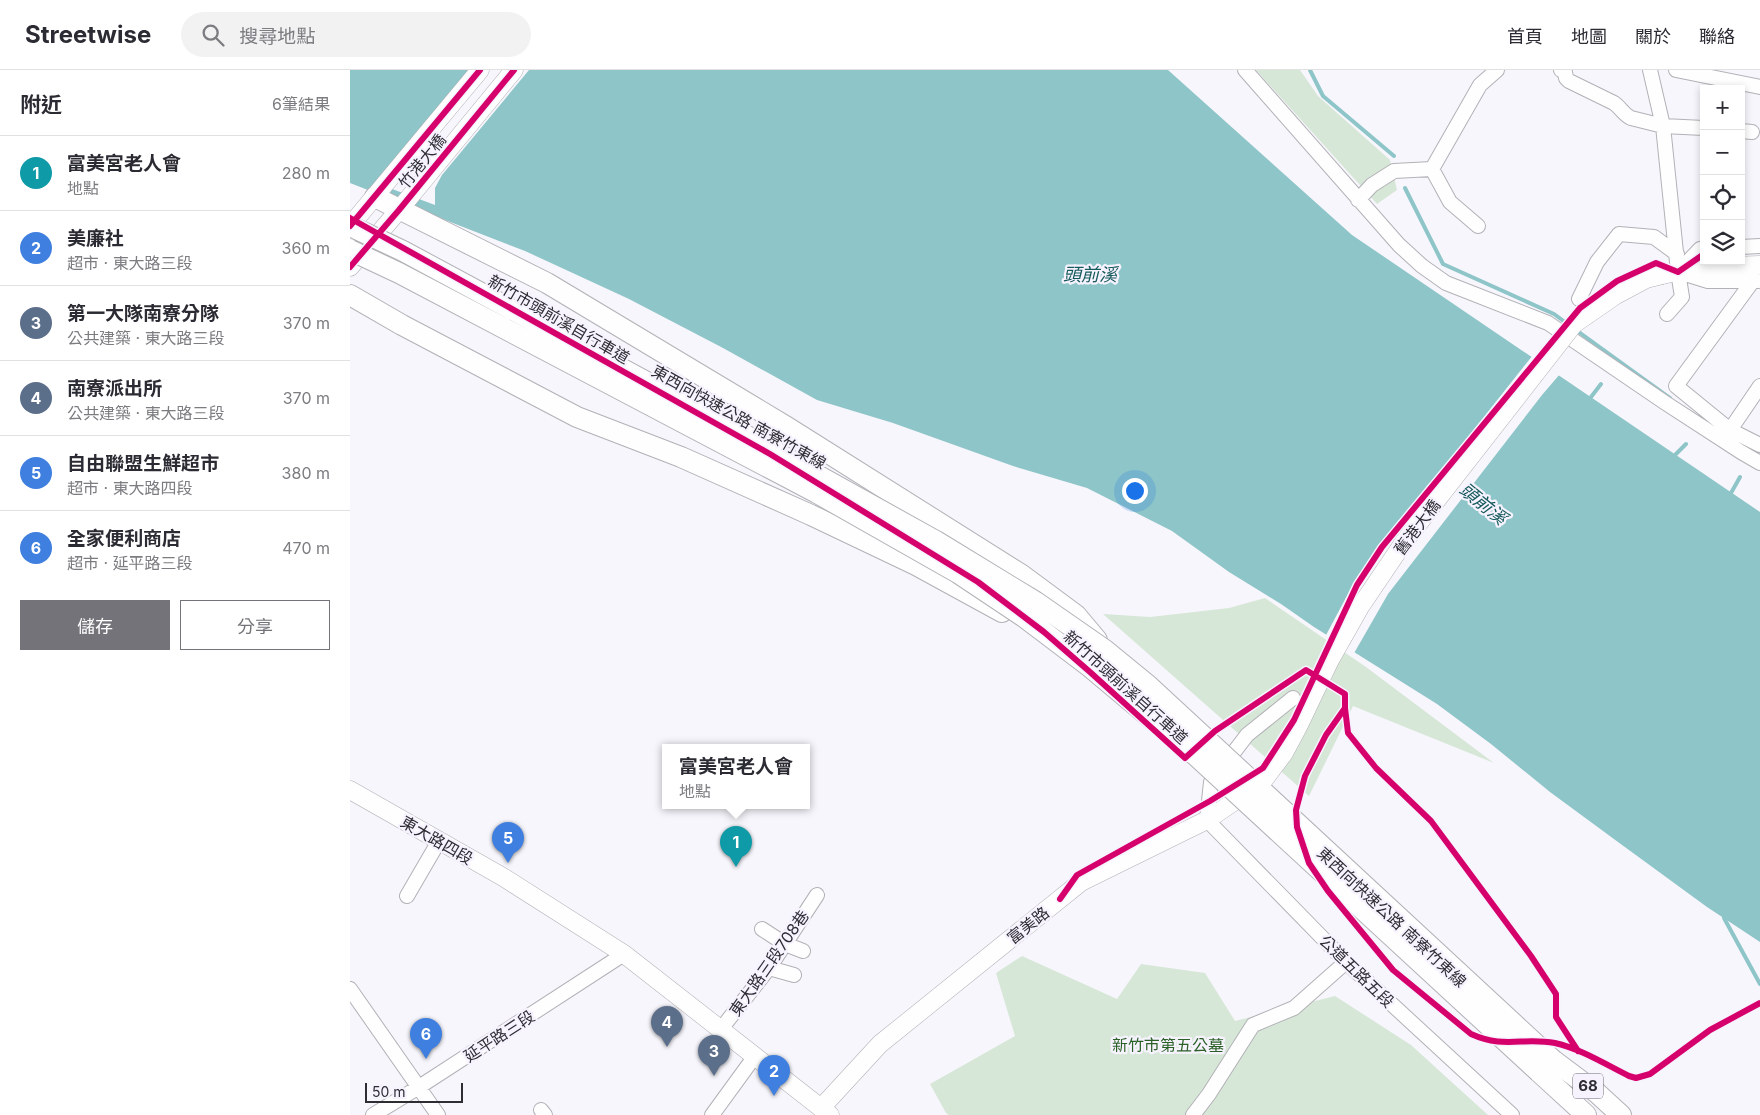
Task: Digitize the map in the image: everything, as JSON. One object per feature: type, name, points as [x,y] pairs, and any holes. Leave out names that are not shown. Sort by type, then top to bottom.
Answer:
[{"type":"highway","points":[[374,197],[547,283],[795,432],[968,539],[1022,575],[1076,616],[1105,650]]},
{"type":"highway","name":"東西向快速公路 南寮竹東線","points":[[350,226],[411,256],[747,436],[936,541],[1036,602],[1105,650],[1163,699],[1546,1066],[1586,1115]]},
{"type":"highway","name":"東西向快速公路 南寮竹東線","points":[[350,250],[408,278],[826,498],[958,573],[1024,617],[1090,667],[1195,755],[1546,1066],[1597,1093],[1621,1115]]},
{"type":"highway","points":[[350,295],[402,325],[577,417],[681,457],[916,564],[994,607],[1090,667]]},
{"type":"main road","name":"竹港大橋","points":[[350,226],[480,70]]},
{"type":"main road","name":"竹港大橋","points":[[350,267],[514,70]]},
{"type":"main road","name":"舊港大橋","points":[[1263,781],[1284,753],[1330,660],[1365,599],[1404,542],[1574,324],[1616,295],[1672,267],[1760,265]]},
{"type":"main road","name":"富美路","points":[[826,1112],[880,1044],[1081,882],[1207,820],[1263,781]]},
{"type":"main road","name":"東大路四段","points":[[350,790],[503,877],[624,954],[826,1112]]},
{"type":"street","points":[[1245,70],[1398,245],[1422,266],[1446,283],[1548,323],[1664,402],[1760,463]]},
{"type":"street","points":[[1432,169],[1480,85],[1496,70]]},
{"type":"street","points":[[1561,70],[1565,72],[1566,78],[1569,81],[1614,103],[1627,116],[1663,126],[1700,128]]},
{"type":"street","points":[[1650,70],[1663,126],[1672,267]]},
{"type":"street","points":[[1676,70],[1760,87]]},
{"type":"street","points":[[1358,200],[1372,185],[1394,171],[1432,169]]},
{"type":"street","points":[[1432,169],[1450,202],[1478,226]]},
{"type":"street","points":[[1579,299],[1597,262],[1619,234],[1654,237],[1672,267],[1682,297],[1667,314]]},
{"type":"street","points":[[1745,247],[1760,246]]},
{"type":"street","points":[[1672,267],[1700,249]]},
{"type":"street","points":[[1672,267],[1708,281],[1756,281]]},
{"type":"street","points":[[1756,281],[1676,386],[1730,430],[1760,445]]},
{"type":"street","points":[[1730,430],[1760,386]]},
{"type":"street","points":[[1207,820],[1211,782],[1247,735],[1293,698]]},
{"type":"street","name":"公道五路五段","points":[[1207,820],[1346,962],[1512,1115]]},
{"type":"street","points":[[407,896],[439,841]]},
{"type":"street","name":"東大路三段708巷","points":[[720,1030],[769,968],[817,895]]},
{"type":"street","points":[[762,929],[785,944],[804,951]]},
{"type":"street","name":"延平路三段","points":[[373,1115],[420,1088],[624,954]]},
{"type":"street","points":[[1193,1115],[1209,1094],[1253,1025],[1294,1008],[1346,962]]},
{"type":"street","points":[[769,968],[794,975]]},
{"type":"street","points":[[352,998],[438,1115]]},
{"type":"street","points":[[712,1115],[755,1056]]},
{"type":"green space","points":[[1256,70],[1300,70],[1318,96],[1390,160],[1397,190],[1377,204]]},
{"type":"green space","points":[[1265,598],[1366,667],[1494,763],[1353,706],[1309,796],[1103,614],[1150,617],[1229,608]]},
{"type":"green space","name":"新竹市第五公墓","points":[[1022,956],[1117,999],[1141,964],[1205,973],[1235,1021],[1335,996],[1411,1045],[1488,1115],[949,1115],[946,1113],[930,1084],[1015,1036],[996,973]]},
{"type":"water","name":"頭前溪","points":[[350,70],[1168,70],[1352,235],[1760,512],[1760,942],[1707,907],[1550,792],[1491,744],[1437,704],[1229,572],[1172,531],[1087,488],[1013,466],[893,423],[817,400],[629,299],[525,251],[350,183]]},
{"type":"pier","points":[[469,70],[529,70],[442,175],[435,188],[435,205],[376,183]]},
{"type":"pier","points":[[1533,355],[1560,374],[1388,594],[1353,655],[1325,637],[1357,577]]},
{"type":"waterway","points":[[1310,70],[1323,96],[1394,156]]},
{"type":"waterway","points":[[1405,188],[1443,264],[1554,314],[1569,325]]},
{"type":"waterway","points":[[1576,330],[1670,398]]},
{"type":"waterway","points":[[1591,397],[1601,384]]},
{"type":"waterway","points":[[1675,455],[1686,444]]},
{"type":"waterway","points":[[1731,493],[1740,477]]},
{"type":"waterway","points":[[1724,918],[1760,984]]},
{"type":"cycle path","points":[[350,226],[480,70]]},
{"type":"cycle path","points":[[350,267],[514,70]]},
{"type":"cycle path","name":"新竹市頭前溪自行車道","points":[[350,218],[770,454],[978,582],[1044,632],[1185,758],[1215,731],[1306,670],[1345,694],[1345,708],[1326,735],[1305,776],[1296,810],[1297,827],[1309,863],[1328,891],[1393,970],[1471,1034],[1494,1041],[1555,1043],[1584,1053],[1636,1078],[1650,1074],[1710,1030],[1760,1003]]},
{"type":"cycle path","points":[[1060,899],[1077,875],[1210,801],[1263,768],[1294,720],[1357,585],[1382,547],[1580,308],[1617,281],[1656,263],[1678,272],[1700,257]]},
{"type":"cycle path","points":[[1345,708],[1348,733],[1376,768],[1431,821],[1531,956],[1556,994],[1556,1017],[1578,1051]]},
{"type":"place","name":"自由聯盟生鮮超市","points":[[508,863]]},
{"type":"place","name":"富美宮老人會","points":[[736,867]]},
{"type":"place","name":"南寮派出所","points":[[667,1047]]},
{"type":"place","name":"全家便利商店","points":[[426,1059]]},
{"type":"place","name":"第一大隊南寮分隊","points":[[714,1076]]},
{"type":"place","name":"美廉社","points":[[774,1096]]}]
